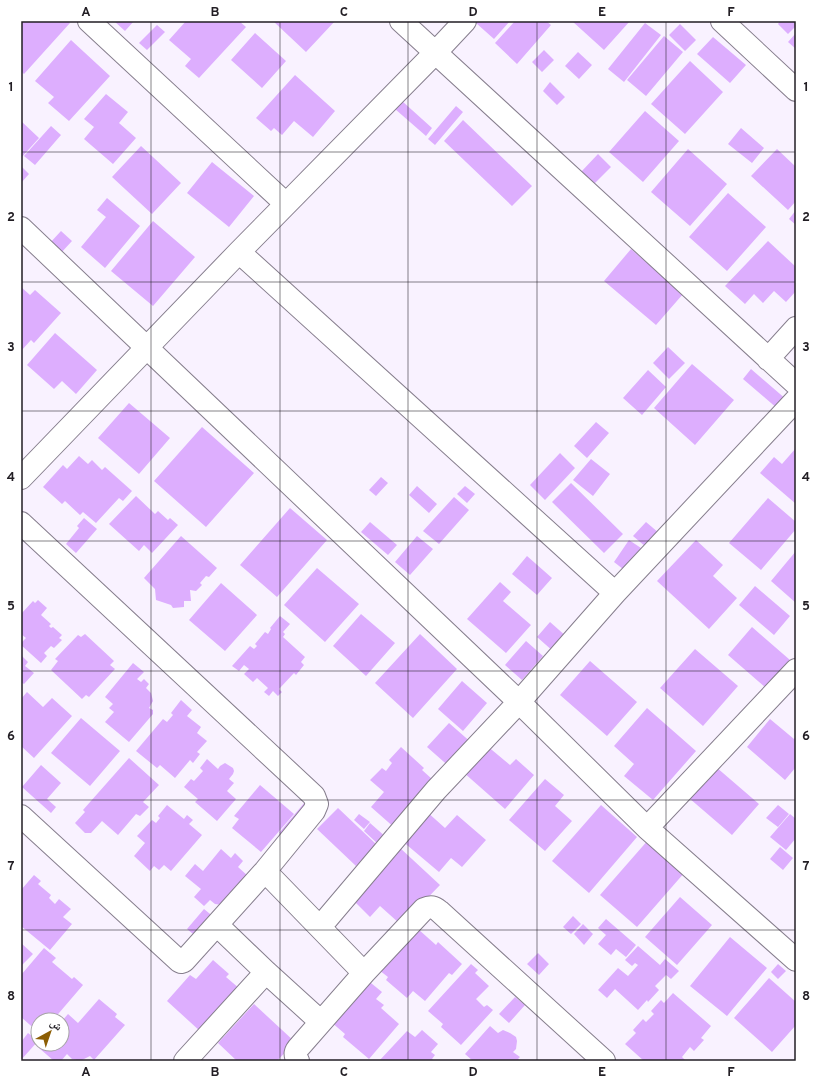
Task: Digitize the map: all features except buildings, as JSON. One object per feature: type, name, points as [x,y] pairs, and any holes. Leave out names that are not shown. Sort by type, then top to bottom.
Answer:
[{"type":"street","points":[[401,21],[796,384]]},
{"type":"street","points":[[21,478],[239,252],[436,53],[465,21]]},
{"type":"street","points":[[722,21],[796,90]]},
{"type":"street","points":[[91,22],[286,204]]},
{"type":"street","points":[[21,228],[519,702],[647,828],[796,960]]},
{"type":"street","points":[[239,252],[615,593]]},
{"type":"street","points":[[768,358],[796,328]]},
{"type":"street","points":[[320,927],[436,790],[519,702],[615,593],[796,400]]},
{"type":"street","points":[[21,523],[314,796],[316,804],[314,811],[265,872],[184,961],[181,962],[179,962],[21,816]]},
{"type":"street","points":[[647,828],[795,673]]},
{"type":"street","points":[[265,872],[364,973]]},
{"type":"street","points":[[298,1061],[295,1056],[295,1051],[364,973],[424,909],[429,906],[434,907],[439,911],[604,1061]]},
{"type":"street","points":[[217,925],[321,1022]]},
{"type":"street","points":[[185,1061],[266,972]]}]
